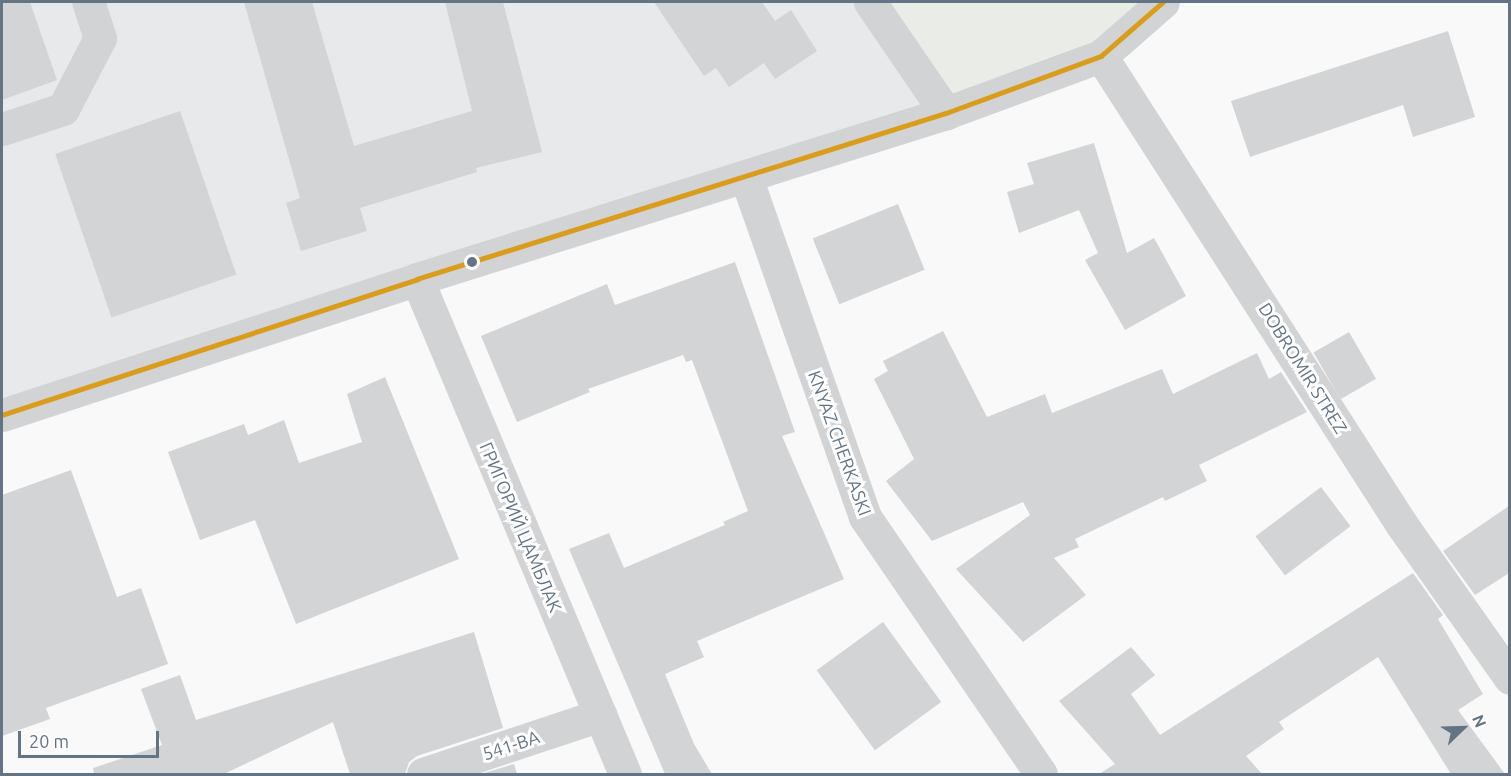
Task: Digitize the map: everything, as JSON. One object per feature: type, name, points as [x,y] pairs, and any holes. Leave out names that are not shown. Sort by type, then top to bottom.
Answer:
[{"type":"street","points":[[2,129],[63,109],[100,38],[88,2]]},
{"type":"street","points":[[870,2],[946,113]]},
{"type":"street","points":[[2,415],[417,279],[946,113],[1101,56],[1163,2]]},
{"type":"street","name":"DOBROMIR STREZ","points":[[1101,56],[1402,525],[1509,678]]},
{"type":"street","name":"KNYAZ CHERKASKI","points":[[746,177],[865,517],[1041,774]]},
{"type":"street","name":"ГРИГОРИЙ ЦАМБЛАК","points":[[417,279],[625,774]]},
{"type":"street","name":"541-ВА","points":[[423,774],[600,715]]},
{"type":"shaded area","points":[[2,2],[870,2],[946,113],[2,415]]},
{"type":"shaded area","points":[[870,2],[1151,2],[1101,56],[946,113]]},
{"type":"building","points":[[2,2],[30,2],[57,80],[2,100]]},
{"type":"building","points":[[244,2],[312,2],[354,146],[472,111],[445,2],[503,2],[542,152],[476,168],[477,172],[360,208],[367,231],[301,251],[286,203],[300,198]]},
{"type":"building","points":[[654,2],[762,2],[775,21],[791,10],[817,51],[775,79],[764,63],[729,87],[716,68],[704,76]]},
{"type":"building","points":[[1448,31],[1475,117],[1413,137],[1403,105],[1250,157],[1231,101]]},
{"type":"building","points":[[180,111],[236,275],[112,318],[55,154]]},
{"type":"building","points":[[1094,143],[1127,253],[1154,238],[1186,296],[1125,330],[1085,260],[1098,253],[1079,210],[1019,233],[1007,192],[1034,184],[1027,163]]},
{"type":"building","points":[[898,204],[925,270],[839,304],[813,238]]},
{"type":"building","points":[[735,262],[795,432],[782,436],[844,579],[697,641],[704,657],[665,674],[694,744],[712,774],[665,774],[569,549],[609,533],[624,568],[725,525],[723,522],[748,511],[692,360],[686,362],[683,355],[588,389],[590,392],[517,422],[481,336],[607,284],[615,305]]},
{"type":"building","points":[[943,331],[987,417],[1045,394],[1052,413],[1162,369],[1173,394],[1257,353],[1269,379],[1281,372],[1307,412],[1199,465],[1207,481],[1165,501],[1163,497],[1075,539],[1079,547],[1054,558],[1086,595],[1023,642],[956,569],[1030,515],[1023,502],[932,541],[886,481],[914,459],[874,379],[888,371],[883,361]]},
{"type":"building","points":[[1349,332],[1376,379],[1340,399],[1313,352]]},
{"type":"building","points":[[385,377],[459,559],[296,624],[255,520],[200,540],[168,452],[244,424],[248,435],[284,420],[299,463],[362,442],[347,394]]},
{"type":"building","points":[[71,470],[117,597],[141,588],[168,664],[46,708],[50,719],[2,736],[2,495]]},
{"type":"building","points":[[1321,487],[1350,526],[1285,575],[1256,536]]},
{"type":"building","points":[[1509,506],[1509,573],[1475,595],[1443,551]]},
{"type":"building","points":[[1413,573],[1443,615],[1438,619],[1483,694],[1458,710],[1505,774],[1451,774],[1378,657],[1279,722],[1284,729],[1246,756],[1262,774],[1099,774],[1115,764],[1059,701],[1131,647],[1155,675],[1131,694],[1160,735]]},
{"type":"building","points":[[883,622],[941,702],[875,750],[817,670]]},
{"type":"building","points":[[474,632],[503,728],[417,756],[409,762],[405,774],[350,774],[333,722],[224,774],[94,774],[93,768],[162,745],[141,689],[180,675],[196,720]]},
{"type":"building","points":[[514,764],[517,774],[481,774]]},
{"type":"transit line","points":[[2,415],[417,279],[946,113],[1101,56],[1163,2]]}]
